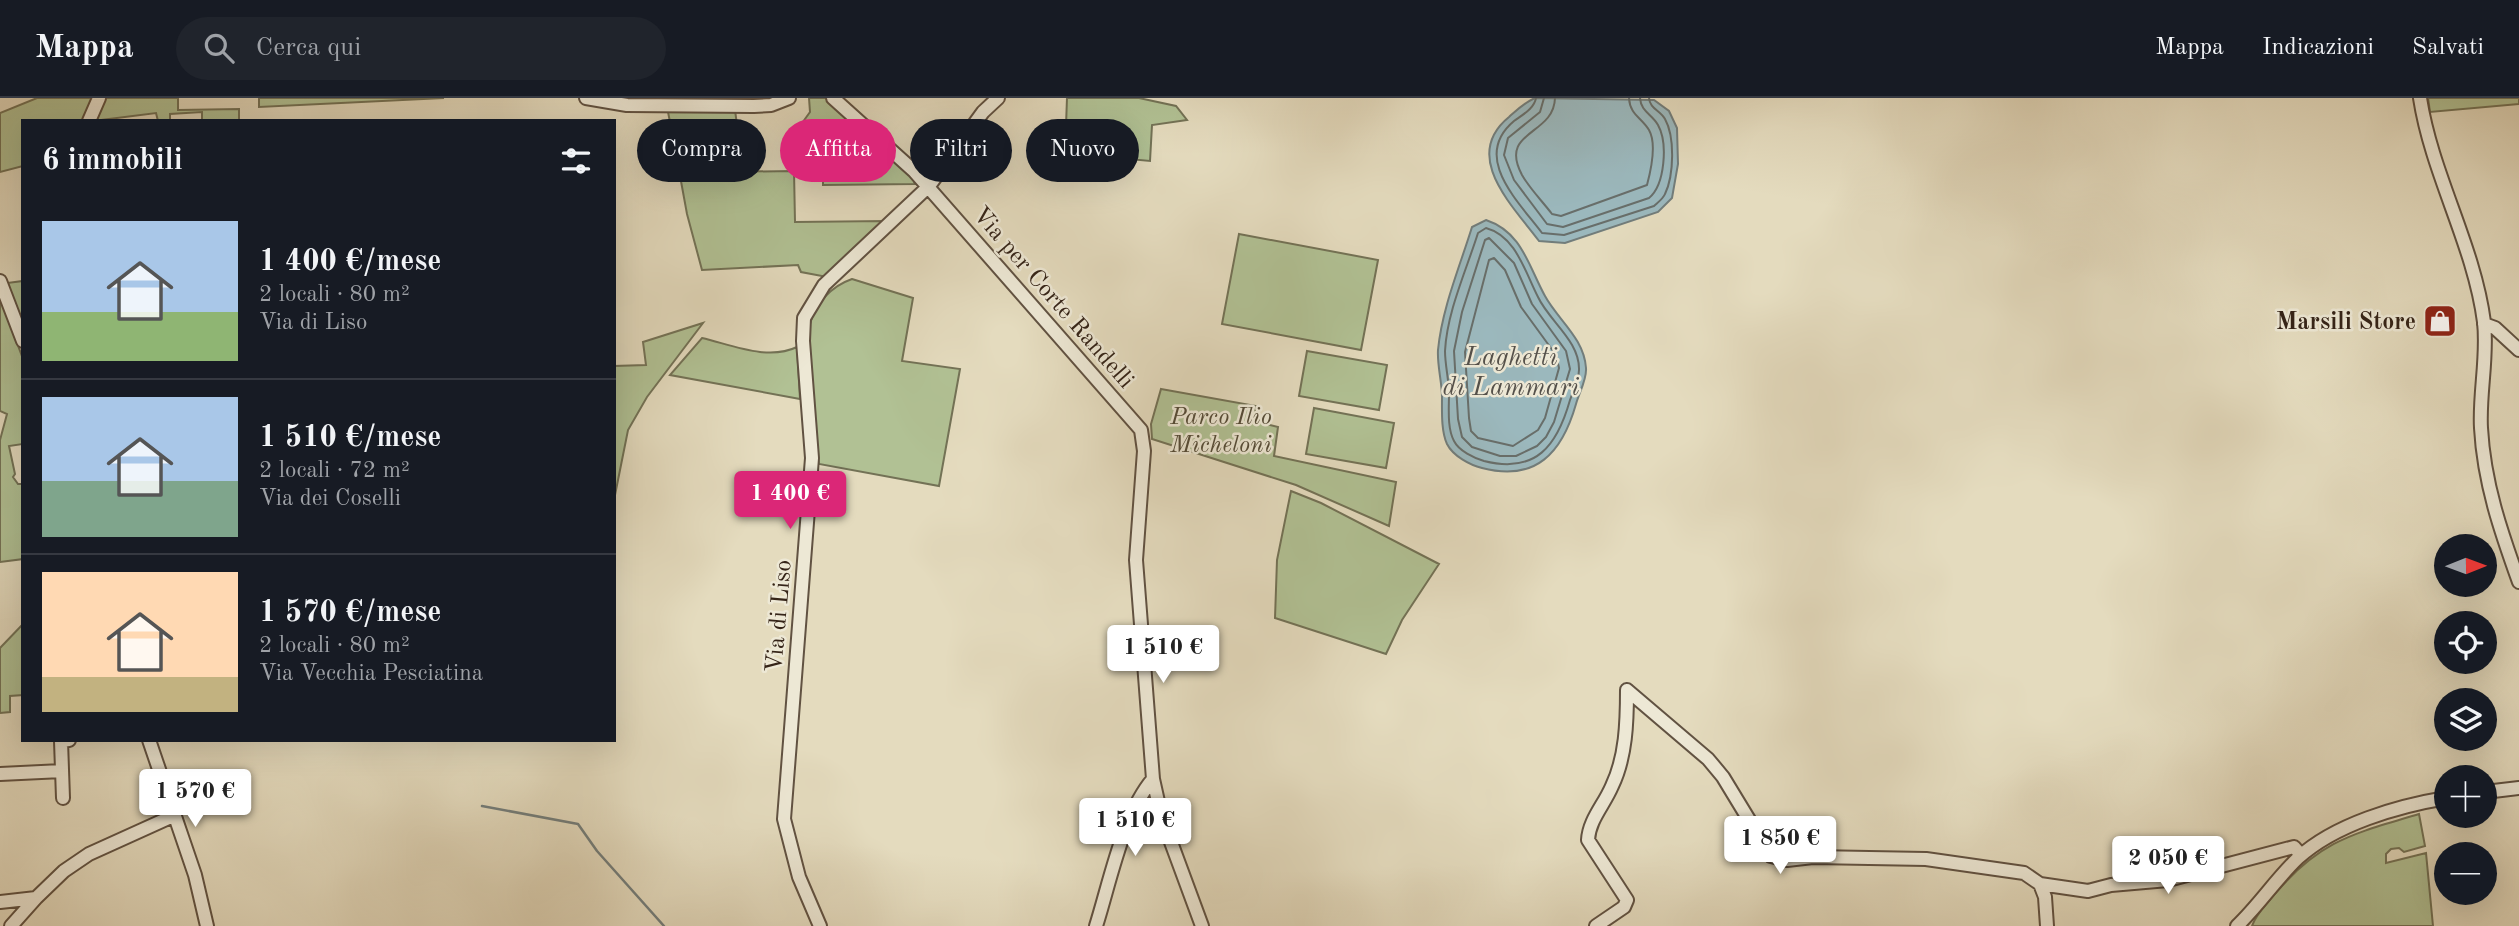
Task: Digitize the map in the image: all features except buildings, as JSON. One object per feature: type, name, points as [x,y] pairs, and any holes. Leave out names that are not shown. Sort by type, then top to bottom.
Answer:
[{"type":"street","points":[[90,119],[99,98]]},
{"type":"street","points":[[586,98],[627,105],[698,106],[771,105],[789,98]]},
{"type":"street","name":"Via per Corte Randelli","points":[[832,98],[929,187],[1136,421],[1144,443],[1136,560],[1153,779]]},
{"type":"street","name":"Via di Liso","points":[[820,926],[799,877],[784,819],[812,458],[803,341],[804,318],[824,285],[929,187],[983,112],[998,98]]},
{"type":"street","points":[[2420,98],[2435,159],[2476,287],[2484,324],[2480,400],[2484,461],[2492,506],[2519,582]]},
{"type":"street","points":[[0,281],[21,336]]},
{"type":"street","points":[[2484,324],[2495,328],[2519,350]]},
{"type":"street","points":[[1596,926],[1624,907],[1627,900],[1588,841],[1588,829],[1613,784],[1626,732],[1627,690],[1708,759],[1772,856],[1778,860],[1904,857],[2024,873],[2040,884],[2088,891],[2111,885],[2168,880],[2298,851],[2376,817],[2434,801]]},
{"type":"street","points":[[61,742],[63,798]]},
{"type":"street","points":[[150,742],[195,875],[207,926]]},
{"type":"street","points":[[0,774],[62,771]]},
{"type":"street","points":[[1096,926],[1143,790],[1153,779]]},
{"type":"street","points":[[1153,779],[1161,815],[1202,926]]},
{"type":"street","points":[[2497,791],[2519,788]]},
{"type":"street","points":[[11,926],[64,871],[89,853],[173,816]]},
{"type":"street","points":[[2237,926],[2298,851]]},
{"type":"street","points":[[2040,884],[2045,897],[2047,926]]},
{"type":"street","points":[[0,902],[36,898]]},
{"type":"green space","points":[[37,98],[92,98],[84,119],[21,119],[21,167],[0,172],[0,113]]},
{"type":"green space","points":[[101,98],[178,98],[178,110],[239,109],[239,119],[202,119],[202,112],[170,114],[170,119],[158,119],[156,113],[94,119]]},
{"type":"green space","points":[[259,98],[444,98],[259,107]]},
{"type":"green space","points":[[809,98],[826,98],[849,119],[805,119],[810,112]]},
{"type":"green space","points":[[1067,98],[1139,98],[1176,106],[1187,120],[1152,125],[1150,161],[1139,160],[1139,119],[1066,119]]},
{"type":"green space","points":[[2428,98],[2519,98],[2519,104],[2430,112]]},
{"type":"green space","points":[[735,110],[736,119],[669,119],[668,112]]},
{"type":"green space","points":[[896,161],[910,173],[910,182],[915,184],[823,185],[823,182],[896,182]]},
{"type":"green space","points":[[766,171],[780,171],[780,182],[794,182],[795,222],[885,221],[827,277],[801,272],[798,265],[702,270],[681,182],[766,182]]},
{"type":"green space","points":[[1239,234],[1378,260],[1361,350],[1222,324]]},
{"type":"green space","points":[[852,279],[913,298],[902,361],[960,369],[939,486],[819,464],[808,373],[810,324],[825,296]]},
{"type":"green space","points":[[21,281],[21,324],[7,283]]},
{"type":"green space","points":[[0,297],[21,354],[21,444],[9,446],[15,474],[13,477],[21,484],[21,559],[0,562],[0,440],[7,414],[0,411]]},
{"type":"green space","points":[[703,323],[647,397],[628,430],[616,490],[616,366],[646,365],[643,342]]},
{"type":"green space","points":[[702,338],[762,352],[786,351],[797,347],[800,399],[670,375]]},
{"type":"green space","points":[[1307,351],[1387,365],[1379,410],[1299,396]]},
{"type":"green space","name":"Parco Ilio Micheloni","points":[[1161,389],[1256,406],[1254,421],[1278,427],[1274,456],[1396,482],[1389,526],[1296,485],[1152,439],[1151,424]]},
{"type":"green space","points":[[1314,408],[1394,423],[1386,468],[1306,454]]},
{"type":"green space","points":[[1291,491],[1321,503],[1439,564],[1402,620],[1386,654],[1275,618],[1277,560]]},
{"type":"green space","points":[[21,626],[21,695],[10,696],[10,712],[0,713],[0,648]]},
{"type":"green space","points":[[2419,814],[2425,846],[2404,852],[2399,848],[2391,849],[2386,854],[2386,863],[2426,853],[2433,926],[2252,926],[2262,910],[2291,877],[2323,850],[2356,834]]},
{"type":"water","points":[[1535,98],[1654,100],[1669,111],[1677,128],[1678,164],[1672,198],[1658,212],[1565,243],[1539,241],[1505,196],[1490,164],[1490,148],[1495,132],[1524,104]]},
{"type":"water","name":"Laghetti di Lammari","points":[[1486,220],[1508,233],[1523,251],[1550,305],[1581,347],[1586,368],[1563,437],[1544,460],[1518,471],[1501,471],[1472,465],[1453,452],[1445,439],[1443,427],[1438,356],[1443,319],[1472,227]]},
{"type":"waterway","points":[[482,806],[578,824],[597,851],[664,926]]},
{"type":"place","name":"Marsili Store","points":[[2440,321]]}]
